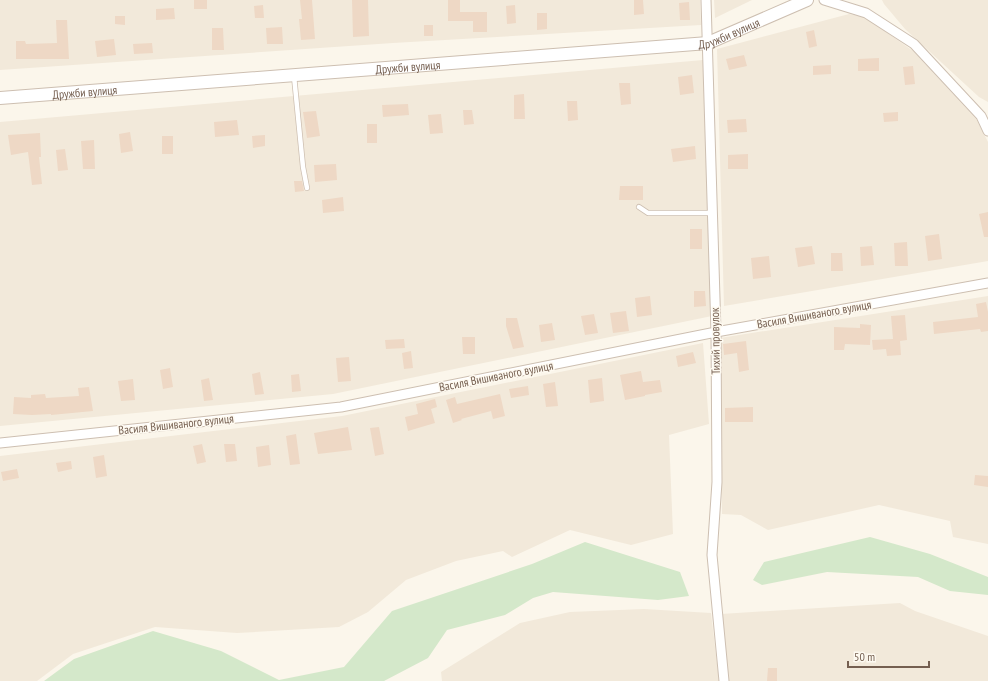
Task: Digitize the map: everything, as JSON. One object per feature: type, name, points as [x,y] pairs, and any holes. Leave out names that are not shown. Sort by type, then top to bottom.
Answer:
[{"type":"street","name":"Тихий провулок","points":[[706,0],[716,332],[717,482],[712,555],[724,681]]},
{"type":"street","name":"Дружби вулиця","points":[[0,98],[708,43],[807,0]]},
{"type":"street","points":[[824,0],[866,13],[914,44],[984,115],[988,131]]},
{"type":"street","name":"Василя Вишиваного вулиця","points":[[0,443],[341,407],[716,332],[988,283]]},
{"type":"lane","points":[[294,75],[303,167],[308,188]]},
{"type":"lane","points":[[639,207],[648,213],[712,213]]},
{"type":"shaded area","points":[[0,0],[700,0],[701,25],[393,43],[0,70]]},
{"type":"shaded area","points":[[714,0],[752,0],[715,18]]},
{"type":"shaded area","points":[[882,0],[988,0],[988,102],[979,97],[905,29]]},
{"type":"shaded area","points":[[849,14],[865,17],[913,51],[977,120],[988,142],[988,261],[724,306],[717,49]]},
{"type":"shaded area","points":[[703,60],[712,316],[333,394],[0,426],[0,122]]},
{"type":"shaded area","points":[[988,296],[988,544],[953,537],[950,521],[879,505],[768,530],[741,515],[722,514],[720,338]]},
{"type":"shaded area","points":[[703,343],[709,424],[669,435],[673,534],[631,545],[570,530],[512,557],[503,551],[456,561],[406,580],[368,612],[339,627],[237,633],[155,627],[73,654],[37,681],[0,681],[0,456],[342,416]]},
{"type":"shaded area","points":[[900,603],[915,611],[988,636],[988,681],[729,681],[721,614]]},
{"type":"shaded area","points":[[644,609],[711,613],[719,681],[442,681],[441,672],[520,623],[570,612]]},
{"type":"green space","points":[[870,537],[930,554],[988,577],[988,595],[950,591],[918,577],[827,572],[762,585],[753,580],[764,562]]},
{"type":"green space","points":[[585,542],[680,572],[689,596],[658,600],[553,592],[533,598],[505,615],[447,630],[428,658],[384,681],[44,681],[74,659],[153,631],[221,651],[279,680],[344,667],[392,611],[532,564]]},
{"type":"building","points":[[194,0],[207,0],[207,9],[194,9]]},
{"type":"building","points":[[300,0],[312,0],[315,39],[301,40],[299,19],[302,19]]},
{"type":"building","points":[[352,0],[368,0],[369,36],[353,37]]},
{"type":"building","points":[[448,0],[460,0],[460,12],[487,12],[487,32],[473,32],[473,21],[448,21]]},
{"type":"building","points":[[634,0],[643,0],[644,14],[634,15]]},
{"type":"building","points":[[689,2],[690,20],[680,20],[679,3]]},
{"type":"building","points":[[263,5],[264,18],[255,18],[254,6]]},
{"type":"building","points":[[515,5],[516,23],[507,24],[506,6]]},
{"type":"building","points":[[174,8],[175,19],[156,20],[156,9]]},
{"type":"building","points":[[537,13],[547,13],[547,29],[537,30]]},
{"type":"building","points":[[115,16],[125,16],[125,25],[115,24]]},
{"type":"building","points":[[56,20],[67,20],[69,59],[16,59],[16,41],[25,41],[26,44],[57,43]]},
{"type":"building","points":[[424,25],[433,25],[433,36],[424,36]]},
{"type":"building","points":[[282,27],[283,44],[267,44],[266,28]]},
{"type":"building","points":[[212,28],[223,28],[224,50],[212,50]]},
{"type":"building","points":[[814,30],[817,46],[809,48],[806,32]]},
{"type":"building","points":[[114,39],[116,55],[97,57],[95,41]]},
{"type":"building","points":[[152,43],[153,53],[134,54],[133,44]]},
{"type":"building","points":[[744,55],[747,66],[729,70],[726,59]]},
{"type":"building","points":[[879,58],[879,71],[858,71],[858,59]]},
{"type":"building","points":[[831,65],[831,74],[813,75],[813,66]]},
{"type":"building","points":[[913,66],[915,84],[905,85],[903,67]]},
{"type":"building","points":[[692,75],[694,93],[680,95],[678,77]]},
{"type":"building","points":[[619,83],[630,83],[631,104],[621,105]]},
{"type":"building","points":[[524,94],[525,119],[514,119],[514,95]]},
{"type":"building","points":[[567,101],[577,101],[578,120],[568,121]]},
{"type":"building","points":[[408,104],[409,115],[383,117],[382,105]]},
{"type":"building","points":[[463,110],[472,110],[474,124],[464,125]]},
{"type":"building","points":[[316,111],[320,136],[307,138],[303,112]]},
{"type":"building","points":[[898,112],[898,121],[884,122],[883,113]]},
{"type":"building","points":[[441,114],[443,133],[430,134],[428,115]]},
{"type":"building","points":[[746,119],[747,132],[728,133],[727,120]]},
{"type":"building","points":[[237,120],[239,135],[215,137],[214,122]]},
{"type":"building","points":[[367,124],[377,124],[377,143],[367,143]]},
{"type":"building","points":[[130,132],[133,151],[121,153],[119,134]]},
{"type":"building","points":[[40,133],[41,157],[39,157],[42,184],[32,185],[28,152],[11,155],[8,135]]},
{"type":"building","points":[[265,135],[265,146],[253,148],[252,136]]},
{"type":"building","points":[[162,136],[173,136],[173,154],[162,154]]},
{"type":"building","points":[[94,140],[95,169],[83,169],[81,141]]},
{"type":"building","points":[[695,146],[696,159],[673,162],[671,149]]},
{"type":"building","points":[[65,149],[68,170],[58,171],[56,150]]},
{"type":"building","points":[[748,154],[748,169],[728,169],[728,155]]},
{"type":"building","points":[[336,164],[337,180],[315,182],[314,165]]},
{"type":"building","points":[[294,181],[302,181],[304,191],[295,192]]},
{"type":"building","points":[[620,186],[643,186],[643,200],[619,200]]},
{"type":"building","points":[[343,197],[344,211],[323,213],[322,200]]},
{"type":"building","points":[[988,212],[988,237],[984,237],[979,214]]},
{"type":"building","points":[[690,229],[702,229],[702,249],[690,249]]},
{"type":"building","points":[[939,234],[942,259],[928,261],[925,236]]},
{"type":"building","points":[[907,242],[908,266],[895,266],[894,243]]},
{"type":"building","points":[[812,246],[815,264],[798,267],[795,248]]},
{"type":"building","points":[[872,246],[874,265],[861,266],[860,247]]},
{"type":"building","points":[[831,253],[842,253],[843,271],[831,271]]},
{"type":"building","points":[[769,256],[771,277],[753,279],[751,258]]},
{"type":"building","points":[[694,291],[705,291],[706,306],[694,307]]},
{"type":"building","points":[[650,296],[652,315],[637,317],[635,298]]},
{"type":"building","points":[[986,302],[988,312],[988,331],[981,332],[980,329],[934,334],[933,322],[978,317],[976,304]]},
{"type":"building","points":[[626,311],[629,331],[613,333],[610,313]]},
{"type":"building","points":[[594,314],[598,333],[585,335],[581,316]]},
{"type":"building","points":[[905,315],[907,340],[900,341],[901,355],[887,356],[886,349],[873,350],[872,340],[893,339],[891,316]]},
{"type":"building","points":[[506,318],[517,318],[524,347],[513,349],[506,326]]},
{"type":"building","points":[[552,323],[555,340],[541,342],[539,325]]},
{"type":"building","points":[[860,324],[871,325],[870,345],[845,344],[844,350],[834,350],[834,327],[860,328]]},
{"type":"building","points":[[462,337],[475,337],[475,354],[463,354]]},
{"type":"building","points":[[404,339],[405,348],[386,349],[385,340]]},
{"type":"building","points":[[746,341],[749,370],[739,372],[737,353],[724,355],[723,344]]},
{"type":"building","points":[[411,351],[413,368],[404,369],[402,353]]},
{"type":"building","points":[[693,352],[696,363],[678,367],[676,356]]},
{"type":"building","points":[[349,357],[351,381],[338,382],[336,358]]},
{"type":"building","points":[[170,368],[173,387],[163,389],[160,370]]},
{"type":"building","points":[[641,371],[643,382],[660,380],[662,392],[625,400],[620,375]]},
{"type":"building","points":[[260,372],[264,394],[255,395],[252,374]]},
{"type":"building","points":[[299,374],[301,391],[292,392],[291,375]]},
{"type":"building","points":[[209,378],[213,400],[204,401],[201,380]]},
{"type":"building","points":[[602,378],[604,401],[590,403],[588,380]]},
{"type":"building","points":[[133,379],[135,400],[121,401],[118,381]]},
{"type":"building","points":[[555,382],[558,406],[546,407],[543,384]]},
{"type":"building","points":[[528,386],[529,395],[511,398],[509,389]]},
{"type":"building","points":[[89,387],[93,411],[51,415],[13,414],[14,397],[31,398],[31,395],[45,394],[46,398],[79,396],[78,388]]},
{"type":"building","points":[[500,394],[505,416],[493,419],[491,411],[461,419],[462,420],[453,423],[446,400],[455,397],[457,404]]},
{"type":"building","points":[[435,399],[437,407],[431,409],[435,423],[408,431],[405,417],[418,414],[416,404]]},
{"type":"building","points":[[753,407],[753,422],[725,422],[725,408]]},
{"type":"building","points":[[348,427],[352,450],[318,454],[314,433]]},
{"type":"building","points":[[379,427],[384,454],[375,456],[370,428]]},
{"type":"building","points":[[296,434],[300,464],[290,465],[286,436]]},
{"type":"building","points":[[202,444],[206,462],[197,464],[193,446]]},
{"type":"building","points":[[224,444],[235,444],[237,461],[226,462]]},
{"type":"building","points":[[269,445],[271,465],[258,467],[256,447]]},
{"type":"building","points":[[104,455],[107,476],[96,478],[93,457]]},
{"type":"building","points":[[71,461],[72,469],[58,472],[56,463]]},
{"type":"building","points":[[17,469],[19,478],[3,481],[1,472]]},
{"type":"building","points":[[975,475],[988,476],[988,487],[974,485]]},
{"type":"building","points":[[768,668],[777,668],[777,681],[767,681]]}]
